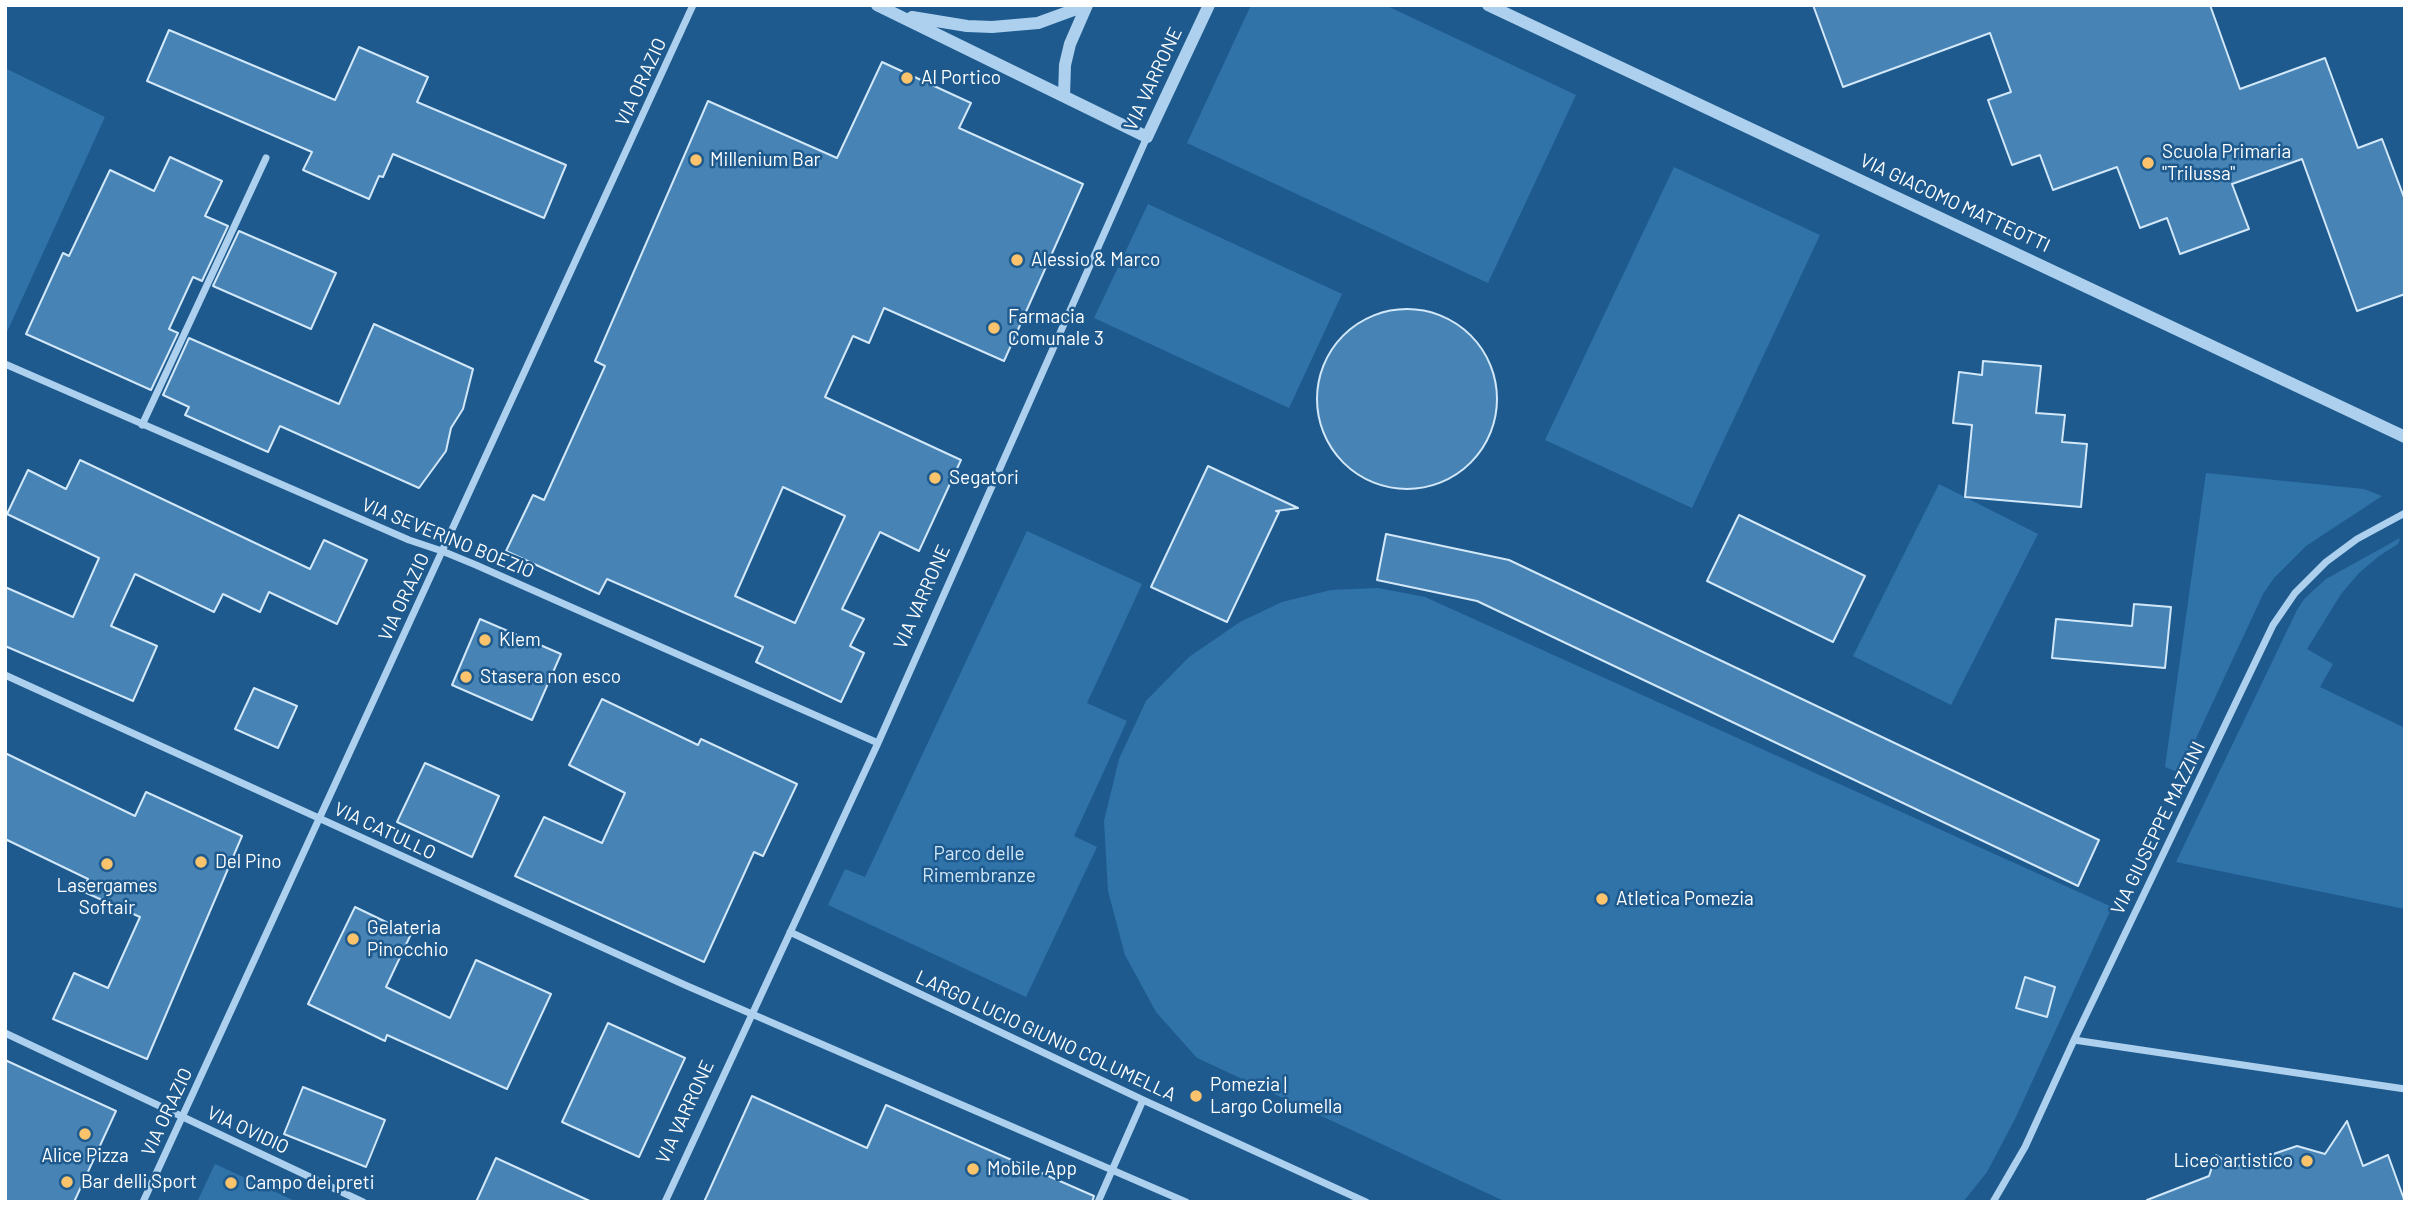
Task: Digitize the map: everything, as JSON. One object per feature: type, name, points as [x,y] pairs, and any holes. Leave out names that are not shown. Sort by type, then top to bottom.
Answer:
[{"type":"street","name":"VIA ORAZIO","points":[[143,1202],[693,5]]},
{"type":"street","points":[[877,5],[1147,137]]},
{"type":"street","points":[[898,15],[967,26],[992,27],[1038,23],[1087,5]]},
{"type":"street","points":[[1064,96],[1065,65],[1070,44],[1087,5]]},
{"type":"street","name":"VIA VARRONE","points":[[665,1202],[878,743],[1147,137],[1209,5]]},
{"type":"street","name":"VIA GIACOMO MATTEOTTI","points":[[1488,5],[2405,438]]},
{"type":"street","points":[[142,425],[266,158]]},
{"type":"street","name":"VIA SEVERINO BOEZIO","points":[[5,363],[142,425],[408,540],[442,551],[878,743]]},
{"type":"street","name":"VIA GIUSEPPE MAZZINI","points":[[1993,1202],[2019,1158],[2273,625],[2295,593],[2318,569],[2357,539],[2405,513]]},
{"type":"street","name":"VIA CATULLO","points":[[5,675],[752,1013]]},
{"type":"street","name":"LARGO LUCIO GIUNIO COLUMELLA","points":[[790,932],[1143,1100],[1366,1202]]},
{"type":"street","points":[[752,1013],[1186,1202]]},
{"type":"street","name":"VIA OVIDIO","points":[[5,1033],[363,1202]]},
{"type":"street","points":[[2074,1040],[2405,1089]]},
{"type":"street","points":[[1098,1202],[1143,1100]]},
{"type":"green space","points":[[1251,5],[1385,5],[1576,95],[1488,283],[1187,143]]},
{"type":"green space","points":[[5,68],[105,117],[6,334],[5,334]]},
{"type":"green space","points":[[1674,167],[1820,235],[1692,508],[1545,440]]},
{"type":"green space","points":[[1148,204],[1342,294],[1289,408],[1094,318]]},
{"type":"green space","points":[[2206,473],[2364,489],[2382,496],[2306,546],[2274,578],[2263,594],[2180,773],[2165,767]]},
{"type":"green space","points":[[1939,484],[2038,534],[1951,705],[1853,656]]},
{"type":"green space","name":"Parco delle Rimembranze","points":[[1027,531],[1142,584],[1087,703],[1127,721],[1074,836],[1097,847],[1026,997],[828,905],[845,869],[865,877]]},
{"type":"green space","points":[[2400,538],[2398,544],[2359,573],[2341,594],[2307,649],[2333,664],[2320,687],[2405,728],[2405,909],[2176,862],[2305,598],[2326,579]]},
{"type":"green space","name":"Atletica Pomezia","points":[[1378,588],[1425,597],[2112,907],[2015,1119],[1987,1172],[1963,1202],[1506,1202],[1197,1058],[1156,1012],[1125,955],[1108,891],[1104,821],[1119,759],[1146,701],[1189,657],[1240,622],[1282,602],[1331,590]]},
{"type":"green space","name":"Campo dei preti","points":[[215,1164],[297,1202],[197,1202]]},
{"type":"building","points":[[1813,5],[2210,5],[2240,89],[2325,58],[2358,148],[2382,139],[2405,200],[2405,294],[2357,311],[2302,159],[2232,184],[2249,229],[2180,254],[2167,218],[2140,228],[2117,167],[2053,190],[2040,155],[2012,165],[1988,100],[2011,92],[1990,33],[1843,87]]},
{"type":"building","points":[[169,30],[335,100],[359,47],[428,77],[417,102],[566,165],[544,218],[393,154],[369,199],[303,170],[312,152],[147,81]]},
{"type":"building","points":[[882,62],[971,103],[959,128],[1083,184],[1004,361],[884,308],[869,343],[853,336],[825,397],[961,460],[919,551],[880,532],[842,609],[864,619],[850,646],[864,653],[841,702],[756,662],[763,647],[607,579],[599,594],[506,551],[533,495],[544,500],[605,366],[595,361],[708,101],[837,158]],"holes":[[[783,487],[845,516],[795,623],[735,596]]]},
{"type":"building","points":[[170,157],[222,181],[205,216],[228,226],[202,281],[193,277],[169,329],[178,333],[151,390],[26,334],[63,253],[69,256],[110,170],[154,191]]},
{"type":"building","points":[[239,231],[336,273],[311,329],[213,286]]},
{"type":"building","points":[[1407,309],[1441,316],[1471,335],[1490,365],[1497,399],[1490,433],[1471,463],[1441,482],[1407,489],[1373,482],[1343,463],[1324,433],[1317,399],[1324,365],[1343,335],[1373,316]]},
{"type":"building","points":[[374,324],[473,369],[463,409],[451,428],[446,451],[419,488],[280,426],[268,452],[185,415],[189,407],[163,395],[189,338],[339,404]]},
{"type":"building","points":[[1983,361],[2041,366],[2036,413],[2065,415],[2062,442],[2087,444],[2081,507],[1965,497],[1972,425],[1953,423],[1959,372],[1982,375]]},
{"type":"building","points":[[80,460],[310,569],[324,540],[367,560],[337,624],[269,592],[260,612],[223,594],[214,612],[135,574],[111,626],[157,646],[133,701],[5,646],[5,587],[73,617],[99,558],[7,514],[28,470],[66,489]]},
{"type":"building","points":[[1208,466],[1298,508],[1276,511],[1279,512],[1227,622],[1151,587]]},
{"type":"building","points":[[1739,515],[1865,576],[1833,642],[1707,581]]},
{"type":"building","points":[[1386,534],[1509,560],[2099,840],[2078,886],[1477,601],[1377,580]]},
{"type":"building","points":[[2134,604],[2171,607],[2165,668],[2052,658],[2056,619],[2132,626]]},
{"type":"building","points":[[480,619],[561,654],[532,720],[452,685]]},
{"type":"building","points":[[254,688],[297,706],[278,748],[235,729]]},
{"type":"building","points":[[602,699],[698,745],[701,739],[797,784],[763,856],[754,852],[704,962],[515,876],[544,817],[602,843],[625,793],[569,765]]},
{"type":"building","points":[[5,753],[135,816],[146,792],[242,836],[147,1059],[53,1019],[74,973],[108,988],[140,917],[82,891],[88,879],[5,839]]},
{"type":"building","points":[[425,763],[499,796],[472,857],[397,822]]},
{"type":"building","points":[[355,907],[411,934],[386,987],[450,1018],[476,960],[551,994],[507,1089],[387,1035],[385,1041],[308,1004]]},
{"type":"building","points":[[2025,977],[2055,987],[2047,1017],[2016,1008]]},
{"type":"building","points":[[608,1023],[685,1058],[639,1157],[562,1122]]},
{"type":"building","points":[[5,1060],[116,1111],[74,1202],[5,1202]]},
{"type":"building","points":[[303,1087],[385,1120],[366,1167],[284,1134]]},
{"type":"building","points":[[752,1096],[867,1148],[886,1105],[1094,1196],[1092,1202],[704,1202]]},
{"type":"building","name":"Liceo artistico","points":[[2347,1121],[2363,1166],[2388,1155],[2405,1202],[2147,1200],[2209,1176],[2216,1155],[2235,1167],[2297,1146],[2325,1154]]},
{"type":"building","points":[[496,1158],[592,1202],[476,1202]]},
{"type":"place","name":"Al Portico","points":[[907,78]]},
{"type":"place","name":"Millenium Bar","points":[[696,160]]},
{"type":"place","name":"Scuola Primaria \"Trilussa\"","points":[[2148,163]]},
{"type":"place","name":"Alessio & Marco","points":[[1017,260]]},
{"type":"place","name":"Farmacia Comunale 3","points":[[994,328]]},
{"type":"place","name":"Segatori","points":[[935,478]]},
{"type":"place","name":"Klem","points":[[485,640]]},
{"type":"place","name":"Stasera non esco","points":[[466,677]]},
{"type":"place","name":"Del Pino","points":[[201,862]]},
{"type":"place","name":"Lasergames Softair","points":[[107,864]]},
{"type":"place","name":"Atletica Pomezia","points":[[1602,899]]},
{"type":"place","name":"Gelateria Pinocchio","points":[[353,939]]},
{"type":"place","name":"Pomezia | Largo Columella","points":[[1196,1096]]},
{"type":"place","name":"Alice Pizza","points":[[85,1134]]},
{"type":"place","name":"Liceo artistico","points":[[2307,1161]]},
{"type":"place","name":"Mobile App","points":[[973,1169]]},
{"type":"place","name":"Bar delli Sport","points":[[67,1182]]},
{"type":"place","name":"Campo dei preti","points":[[231,1183]]}]
